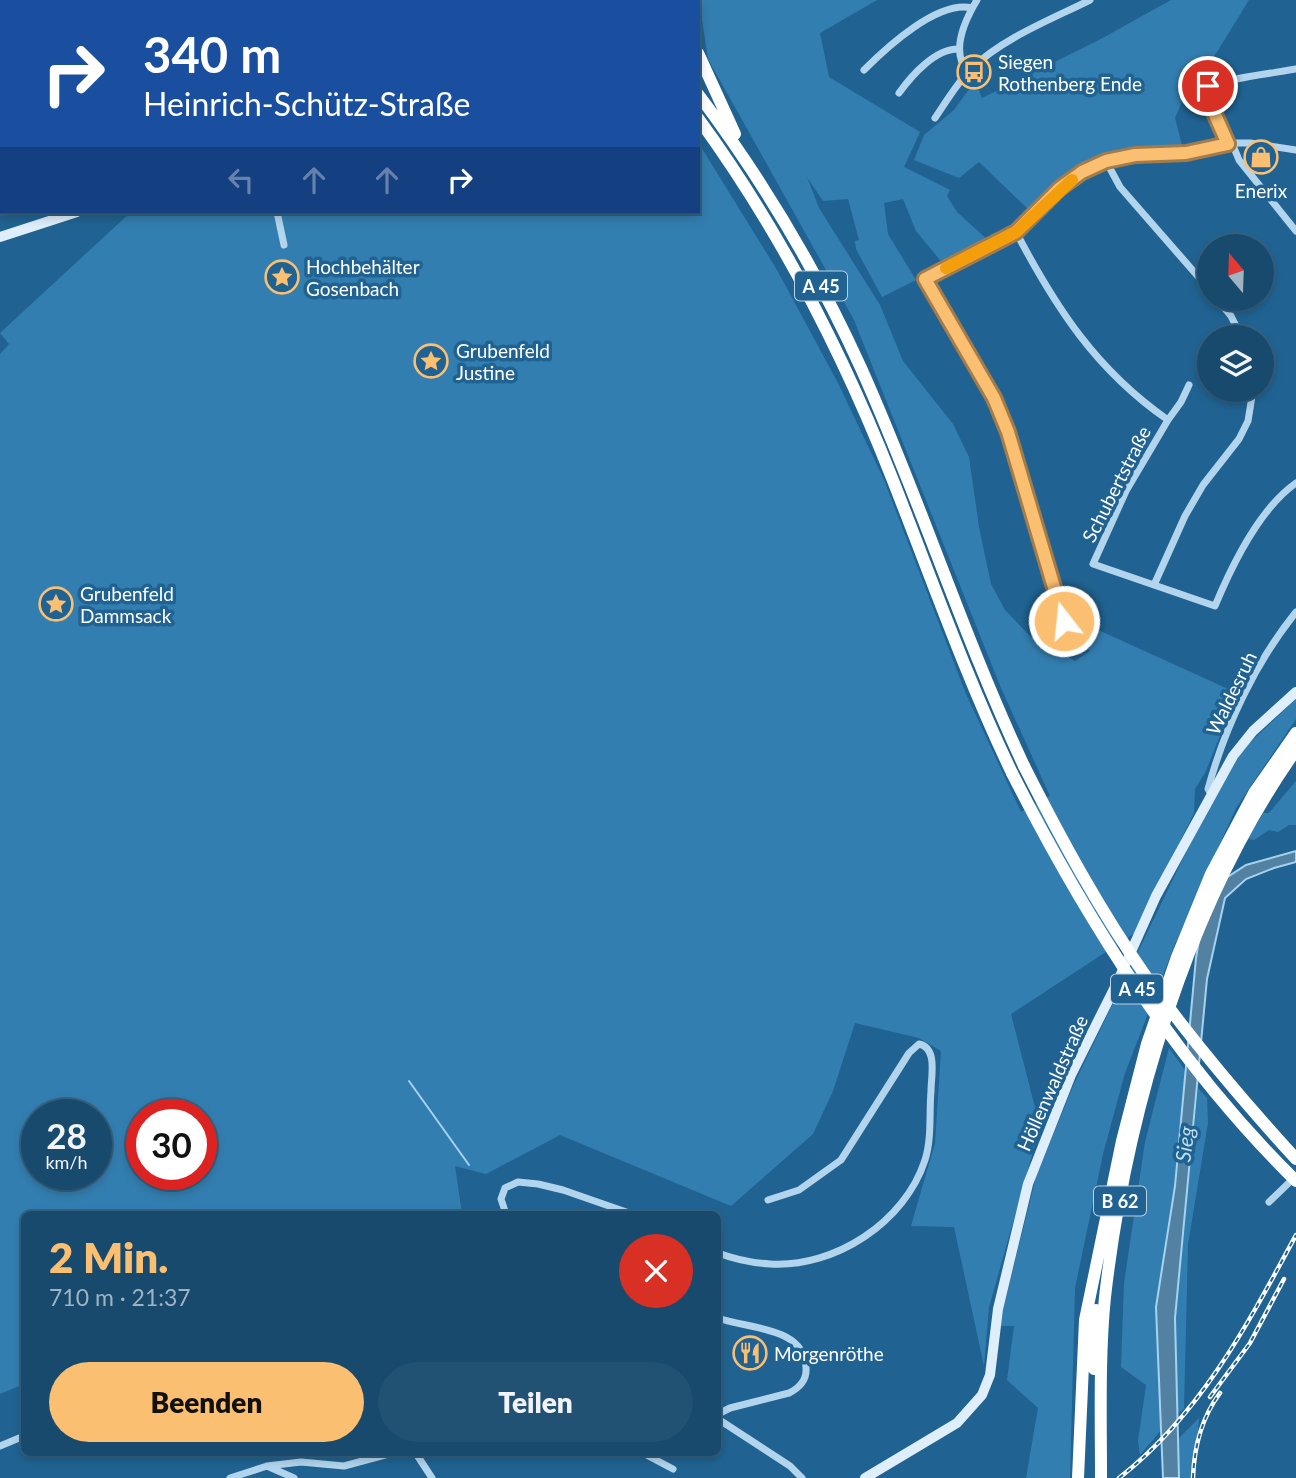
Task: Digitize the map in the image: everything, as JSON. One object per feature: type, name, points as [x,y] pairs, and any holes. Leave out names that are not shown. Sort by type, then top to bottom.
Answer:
[{"type":"highway","points":[[700,57],[753,172]]},
{"type":"highway","name":"A 45","points":[[700,97],[753,172],[821,286],[860,365],[977,660],[1024,766],[1061,839],[1147,977],[1221,1074],[1296,1159]]},
{"type":"highway","name":"A 45","points":[[700,121],[785,252],[840,358],[892,477],[971,682],[1049,846],[1135,987],[1184,1053],[1236,1116],[1296,1181]]},
{"type":"highway","points":[[700,130],[721,151]]},
{"type":"highway","name":"B 62","points":[[1101,1478],[1105,1300],[1122,1190],[1168,1000],[1194,914],[1238,832],[1254,793],[1296,733]]},
{"type":"highway","name":"B 62","points":[[1238,832],[1296,750]]},
{"type":"highway","name":"B 62","points":[[1078,1472],[1085,1321],[1090,1286],[1099,1257],[1122,1141],[1147,1044],[1168,1000]]},
{"type":"highway","name":"B 62","points":[[1099,1257],[1094,1340],[1093,1478],[1101,1402]]},
{"type":"street","points":[[968,72],[960,64],[958,49],[977,0]]},
{"type":"street","points":[[935,118],[968,72],[1000,46],[1090,0]]},
{"type":"street","points":[[864,70],[930,15],[954,5],[972,8]]},
{"type":"street","points":[[899,93],[908,81],[941,53],[958,49]]},
{"type":"street","points":[[1296,69],[1216,84],[1204,90],[1239,160],[1296,231]]},
{"type":"street","points":[[1072,640],[1008,432],[999,410],[925,279],[1016,232],[1060,188],[1082,172],[1106,161],[1135,155],[1186,153],[1230,143],[1250,143],[1296,150]]},
{"type":"street","points":[[1106,161],[1120,187],[1197,275]]},
{"type":"street","points":[[2,234],[70,214]]},
{"type":"street","points":[[277,214],[284,245]]},
{"type":"street","name":"Schubertstraße","points":[[1016,232],[1042,281],[1083,343],[1132,394],[1168,420]]},
{"type":"street","name":"Schubertstraße","points":[[1154,585],[1093,564],[1126,491],[1189,385]]},
{"type":"street","points":[[1251,402],[1248,421],[1239,439],[1203,485],[1185,516],[1154,585],[1215,606],[1228,575],[1257,527],[1278,499],[1296,483]]},
{"type":"street","name":"Waldesruh","points":[[1211,794],[1208,789],[1216,760],[1237,710],[1264,660],[1296,612]]},
{"type":"street","name":"Höllenwaldstraße","points":[[865,1478],[957,1423],[977,1402],[986,1386],[991,1370],[998,1309],[1036,1162],[1071,1075],[1156,896],[1233,756],[1253,731],[1296,692]]},
{"type":"street","points":[[721,1254],[771,1265],[806,1261],[846,1246],[887,1221],[904,1200],[925,1160],[930,1124],[931,1051],[926,1045],[919,1044],[909,1053],[841,1160],[799,1190],[768,1200]]},
{"type":"street","points":[[1269,1202],[1296,1175]]},
{"type":"street","points":[[505,1211],[501,1199],[505,1188],[518,1182],[563,1190],[623,1211]]},
{"type":"street","points":[[721,1319],[781,1334],[798,1346],[807,1367],[805,1379],[797,1389],[730,1408],[721,1414]]},
{"type":"street","points":[[721,1418],[790,1466],[802,1478]]},
{"type":"street","points":[[0,1446],[21,1437]]},
{"type":"street","points":[[230,1478],[267,1466],[292,1462],[344,1466],[381,1456]]},
{"type":"street","points":[[418,1456],[432,1478]]},
{"type":"street","points":[[649,1456],[673,1469]]},
{"type":"street","points":[[267,1466],[294,1478]]},
{"type":"shaded area","points":[[700,0],[877,0],[820,33],[829,77],[920,132],[904,167],[950,190],[947,196],[957,212],[990,242],[944,265],[916,231],[903,199],[884,203],[888,234],[916,280],[882,297],[856,249],[855,241],[859,240],[848,199],[823,201],[807,177],[819,208],[880,305],[903,361],[953,424],[969,457],[991,584],[1005,610],[1032,638],[1055,627],[1062,653],[1075,661],[1090,651],[1071,625],[1074,619],[1237,693],[1205,773],[1195,789],[1194,813],[1135,933],[1011,1014],[1040,1127],[989,1307],[984,1366],[954,1227],[911,1226],[935,1143],[941,1051],[919,1038],[855,1023],[833,1091],[813,1134],[731,1206],[560,1135],[486,1174],[455,1166],[462,1211],[21,1211],[21,1385],[0,1394],[0,354],[9,344],[0,333],[129,214],[700,214],[700,145],[777,270],[838,383],[884,480],[966,694],[1021,812],[1050,796],[1001,688],[854,320],[708,59]]},
{"type":"shaded area","points":[[1171,0],[1249,0],[1217,52],[1184,97],[1175,118],[1183,149],[1127,151],[1099,158],[1074,173],[1031,212],[979,162],[959,178],[914,160],[924,135],[954,110],[975,81],[982,98],[1099,40]]},
{"type":"shaded area","points":[[1296,699],[1296,719],[1236,808],[1175,944],[1125,1073],[1103,1154],[1075,1288],[1070,1478],[1026,1478],[1038,1408],[1007,1380],[1014,1326],[999,1326],[1036,1177],[1073,1086],[1207,809],[1239,753]]},
{"type":"shaded area","points":[[1296,781],[1296,825],[1289,825],[1278,832],[1269,830],[1254,840],[1248,839],[1263,813],[1269,813]]},
{"type":"shaded area","points":[[1169,1048],[1187,1073],[1175,1186],[1156,1307],[1162,1429],[1140,1455],[1138,1441],[1146,1385],[1121,1367],[1124,1283],[1145,1142]]},
{"type":"shaded area","points":[[1198,1088],[1207,1098],[1208,1123],[1188,1244],[1184,1409],[1176,1415],[1175,1318]]},
{"type":"shaded area","points":[[1199,1418],[1194,1478],[1179,1478],[1178,1439]]},
{"type":"water","name":"Sieg","points":[[1296,851],[1296,862],[1246,879],[1225,898],[1207,979],[1175,1318],[1179,1478],[1163,1478],[1156,1307],[1175,1186],[1196,958],[1203,918],[1220,882],[1246,865]]},
{"type":"waterway","points":[[409,1081],[469,1165]]},
{"type":"railway","points":[[1119,1478],[1148,1453],[1198,1397],[1240,1334],[1296,1235]]},
{"type":"railway","points":[[1210,1397],[1250,1343],[1284,1279]]},
{"type":"railway","points":[[1193,1478],[1200,1433],[1208,1412],[1220,1393]]},
{"type":"slow traffic","points":[[946,268],[1016,232],[1060,188],[1072,180]]},
{"type":"place","name":"Siegen Rothenberg Ende","points":[[974,72]]},
{"type":"place","name":"Enerix","points":[[1261,157]]},
{"type":"place","name":"Hochbehälter Gosenbach","points":[[282,277]]},
{"type":"place","name":"Grubenfeld Justine","points":[[431,361]]},
{"type":"place","name":"Grubenfeld Dammsack","points":[[56,604]]},
{"type":"place","name":"Morgenröthe","points":[[750,1353]]},
{"type":"route","points":[[1064,621],[1008,432],[994,398],[925,279],[1016,232],[1060,188],[1082,172],[1106,161],[1135,155],[1186,153],[1228,144],[1204,90],[1208,86]]}]
